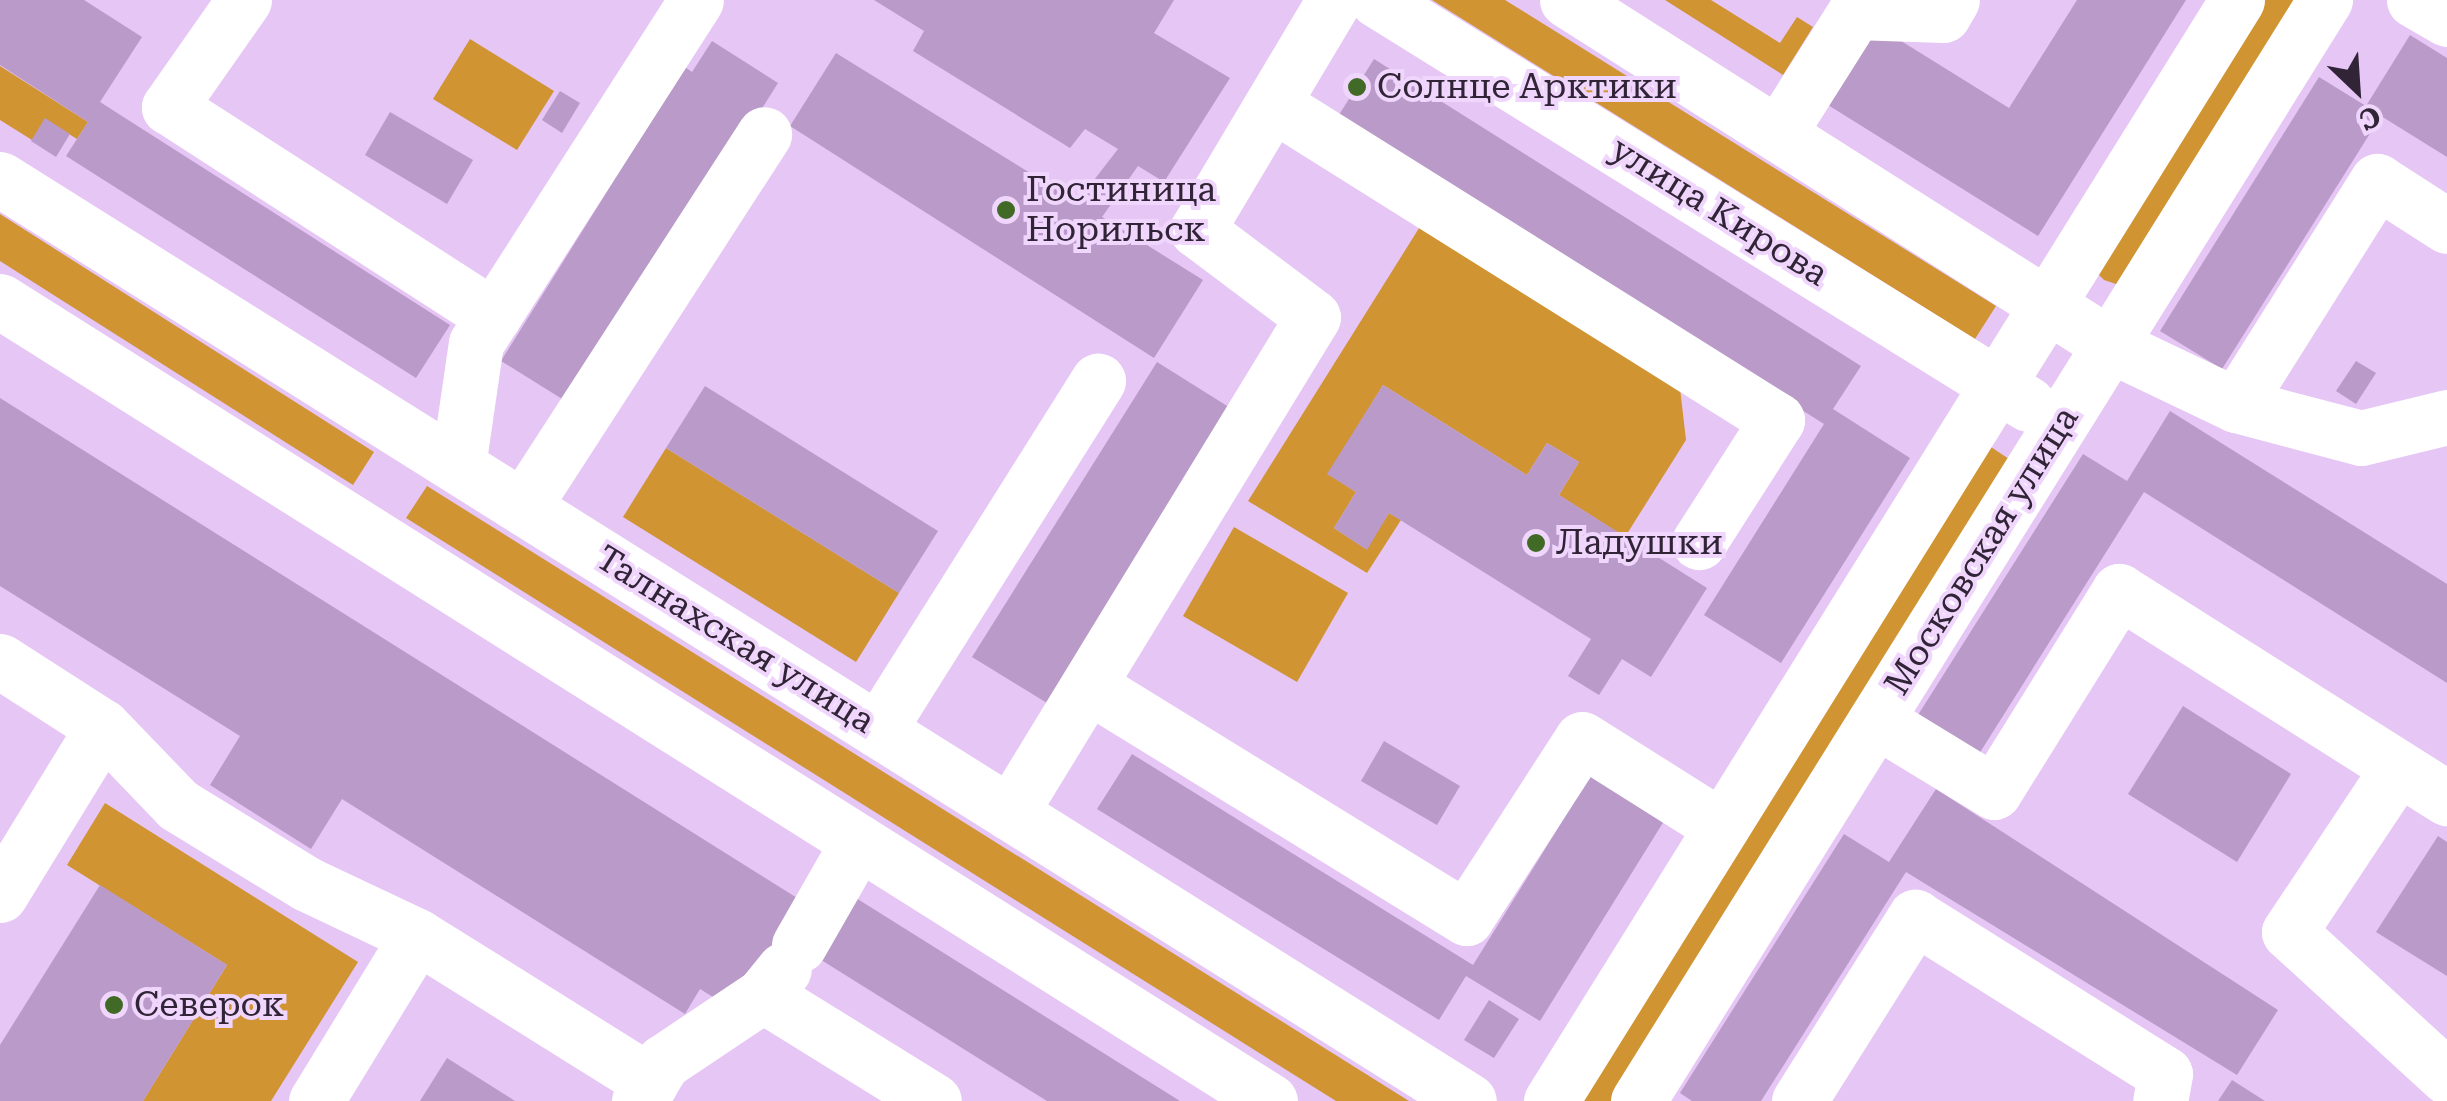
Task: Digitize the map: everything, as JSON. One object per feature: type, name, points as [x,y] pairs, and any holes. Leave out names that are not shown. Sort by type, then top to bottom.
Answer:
[{"type":"street","points":[[244,0],[168,106],[493,316]]},
{"type":"street","points":[[458,466],[476,342],[696,0]]},
{"type":"street","points":[[1010,813],[1313,317],[1197,230],[1334,0]]},
{"type":"street","name":"улица Кирова","points":[[1377,0],[2060,425]]},
{"type":"street","points":[[1566,0],[2110,345],[2236,405],[2360,438],[2447,418]]},
{"type":"street","points":[[1778,134],[1854,12],[1943,14],[1952,0]]},
{"type":"street","points":[[1551,1101],[2238,0]]},
{"type":"street","name":"Московская улица","points":[[1638,1101],[2325,0]]},
{"type":"street","points":[[2414,0],[2447,19]]},
{"type":"street","points":[[1273,104],[1777,420],[1699,542]]},
{"type":"street","points":[[523,507],[764,134]]},
{"type":"street","name":"Талнахская улица","points":[[0,179],[1470,1101]]},
{"type":"street","points":[[2236,405],[2377,181],[2447,226]]},
{"type":"street","points":[[0,301],[1270,1101]]},
{"type":"street","points":[[878,730],[1098,381]]},
{"type":"street","points":[[1876,720],[1994,792],[2119,591],[2447,798]]},
{"type":"street","points":[[0,661],[103,727],[178,805],[307,884],[416,936],[645,1091],[664,1062],[782,970],[858,842]]},
{"type":"street","points":[[1089,686],[1466,918],[1582,739],[1722,827]]},
{"type":"street","points":[[0,895],[103,727]]},
{"type":"street","points":[[2398,768],[2289,932],[2447,1077]]},
{"type":"street","points":[[1799,1101],[1915,917],[2165,1074],[2160,1101]]},
{"type":"street","points":[[316,1101],[416,936]]},
{"type":"street","points":[[782,970],[934,1101]]},
{"type":"shaded area","points":[[1432,0],[1505,0],[1996,306],[1975,339]]},
{"type":"shaded area","points":[[1665,0],[1711,0],[1780,43],[1797,17],[1813,27],[1783,75]]},
{"type":"shaded area","points":[[2257,0],[2304,0],[2119,285],[2104,280],[2098,274]]},
{"type":"shaded area","points":[[470,39],[554,91],[517,150],[433,99]]},
{"type":"shaded area","points":[[0,66],[88,122],[77,139],[45,119],[32,140],[0,120]]},
{"type":"shaded area","points":[[0,214],[374,452],[353,485],[0,261]]},
{"type":"shaded area","points":[[1421,225],[1680,388],[1686,440],[1625,537],[1559,495],[1579,462],[1547,443],[1527,475],[1383,385],[1328,474],[1356,492],[1334,528],[1366,549],[1389,513],[1401,520],[1367,573],[1248,501]]},
{"type":"shaded area","points":[[1991,447],[2009,459],[1623,1101],[1580,1101]]},
{"type":"shaded area","points":[[666,448],[899,593],[856,662],[623,517]]},
{"type":"shaded area","points":[[427,486],[1409,1101],[1336,1101],[406,518]]},
{"type":"shaded area","points":[[1234,527],[1348,593],[1297,682],[1183,616]]},
{"type":"shaded area","points":[[105,803],[358,962],[271,1101],[143,1101],[227,965],[67,865]]},
{"type":"building","points":[[0,0],[84,0],[142,37],[100,102],[450,325],[416,378],[66,156],[88,122],[0,65]]},
{"type":"building","points":[[874,0],[1174,0],[1154,33],[1230,78],[1164,182],[1138,166],[1102,217],[1203,280],[1154,358],[790,126],[836,53],[1077,202],[1118,149],[1085,129],[1070,148],[913,51],[924,31]]},
{"type":"building","points":[[2077,0],[2186,0],[2038,236],[1828,105],[1877,26],[2009,108]]},
{"type":"building","points":[[2410,35],[2447,58],[2447,157],[2381,116],[2222,369],[2160,331],[2319,77],[2366,106]]},
{"type":"building","points":[[712,41],[778,83],[575,407],[501,361],[685,67],[692,72]]},
{"type":"building","points":[[1374,59],[1861,366],[1833,409],[1910,458],[1781,663],[1704,615],[1824,424],[1337,118]]},
{"type":"building","points":[[560,91],[580,103],[562,133],[542,120]]},
{"type":"building","points":[[390,112],[473,160],[447,204],[365,155]]},
{"type":"building","points":[[45,118],[70,134],[56,157],[31,141]]},
{"type":"building","points":[[2356,361],[2376,373],[2356,404],[2336,391]]},
{"type":"building","points":[[1157,362],[1232,409],[1047,703],[972,657]]},
{"type":"building","name":"Ладушки","points":[[1383,385],[1527,475],[1547,443],[1579,462],[1559,495],[1707,588],[1651,677],[1622,659],[1599,695],[1568,676],[1591,639],[1389,513],[1367,550],[1334,528],[1356,492],[1327,474]]},
{"type":"building","points":[[705,386],[938,531],[899,593],[666,448]]},
{"type":"building","points":[[0,398],[802,901],[848,893],[1180,1101],[1047,1101],[810,953],[734,1010],[700,989],[685,1014],[342,799],[311,849],[210,785],[240,736],[0,586]]},
{"type":"building","points":[[2170,411],[2447,584],[2447,683],[2144,492],[1979,754],[1918,715],[2083,454],[2127,481]]},
{"type":"building","points":[[2183,706],[2291,774],[2237,862],[2128,794]]},
{"type":"building","points":[[1384,741],[1460,786],[1437,825],[1361,781]]},
{"type":"building","points":[[1132,754],[1473,965],[1591,775],[1664,821],[1540,1021],[1466,976],[1439,1020],[1097,809]]},
{"type":"building","points":[[1936,789],[2278,1010],[2237,1075],[1906,872],[1761,1101],[1692,1101],[1680,1093],[1844,834],[1889,862]]},
{"type":"building","points":[[2438,836],[2447,842],[2447,976],[2376,932]]},
{"type":"building","name":"Северок","points":[[100,885],[227,965],[143,1101],[0,1101],[0,1045]]},
{"type":"building","points":[[1489,1000],[1519,1019],[1494,1058],[1464,1040]]},
{"type":"building","points":[[447,1058],[515,1101],[420,1101]]},
{"type":"building","points":[[2232,1080],[2265,1101],[2218,1101]]},
{"type":"place","name":"Солнце Арктики","points":[[1357,87]]},
{"type":"place","name":"Гостиница Норильск","points":[[1006,210]]},
{"type":"place","name":"Ладушки","points":[[1536,543]]},
{"type":"place","name":"Северок","points":[[114,1005]]}]
